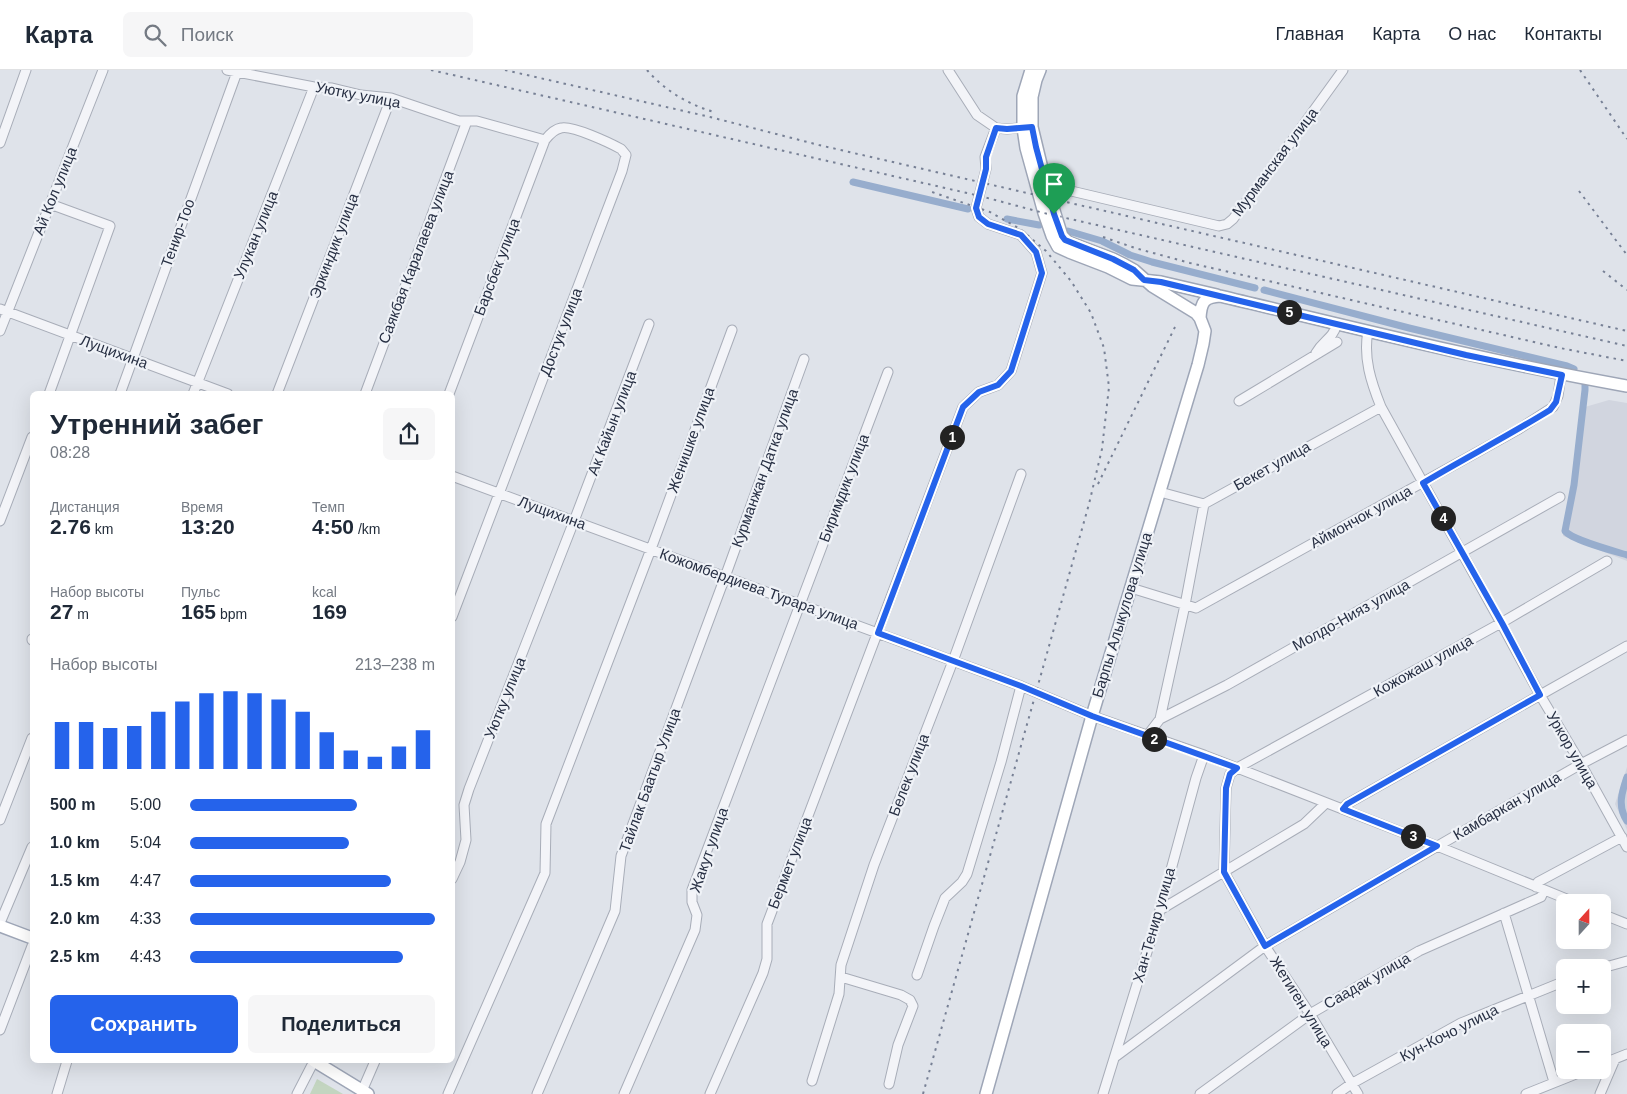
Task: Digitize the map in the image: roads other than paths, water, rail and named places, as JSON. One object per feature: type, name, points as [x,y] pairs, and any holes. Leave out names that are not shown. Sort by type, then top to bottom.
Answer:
[{"type":"main road","points":[[1031,70],[1023,96],[1027,127],[1056,222],[1065,240],[1113,259],[1134,270],[1144,280],[1185,305],[1200,318]]},
{"type":"main road","points":[[1040,70],[1033,89],[1026,148],[1044,213],[1058,247],[1132,279],[1161,282],[1466,355],[1627,386]]},
{"type":"main road","points":[[1200,318],[1203,302],[1212,296],[1220,296]]},
{"type":"main road","name":"Барпы Алыкулова улица","points":[[986,1094],[1092,716],[1204,344],[1204,332],[1200,318]]},
{"type":"main road","points":[[0,925],[30,937]]},
{"type":"main road","points":[[317,1063],[365,1092]]},
{"type":"street","points":[[0,143],[26,70]]},
{"type":"street","name":"Ай Кол улица","points":[[0,331],[4,310],[50,204],[103,70]]},
{"type":"street","name":"Уютку улица","points":[[226,70],[332,88],[361,95],[391,98],[451,119],[478,121],[546,140]]},
{"type":"street","points":[[948,70],[977,115],[996,128],[1027,127]]},
{"type":"street","name":"Мурманская улица","points":[[1046,185],[1219,226],[1227,224],[1233,219],[1283,154],[1343,70]]},
{"type":"street","name":"Тенир-Тоо","points":[[121,391],[237,72]]},
{"type":"street","name":"Улукан улица","points":[[194,391],[314,86]]},
{"type":"street","name":"Эркиндик улица","points":[[278,391],[391,98]]},
{"type":"street","name":"Саякбая Каралаева улица","points":[[367,391],[467,121]]},
{"type":"street","name":"Достук улица","points":[[455,609],[622,171],[626,155],[621,149],[611,144],[570,128],[560,128],[549,135],[546,140]]},
{"type":"street","points":[[878,633],[963,407],[979,392],[998,385],[1011,371],[1042,273],[1036,252],[1021,235],[988,224],[979,217],[976,208],[986,169],[986,157],[996,128]]},
{"type":"street","name":"Барсбек улица","points":[[450,391],[546,140]]},
{"type":"street","points":[[50,204],[110,226],[50,391]]},
{"type":"street","name":"Лущихина","points":[[4,310],[220,391]]},
{"type":"street","name":"Ак Кайын улица","points":[[574,521],[649,324]]},
{"type":"street","points":[[1314,355],[1320,345],[1334,335],[1336,324]]},
{"type":"street","name":"Женишке улица","points":[[448,1094],[545,873],[546,824],[732,330]]},
{"type":"street","name":"Уркор улица","points":[[1368,331],[1366,342],[1369,374],[1381,407],[1502,623],[1540,695],[1627,847]]},
{"type":"street","points":[[1239,401],[1338,342]]},
{"type":"street","name":"Курманжан Датка улица","points":[[726,577],[804,359]]},
{"type":"street","name":"Биримдик улица","points":[[799,604],[888,372]]},
{"type":"street","name":"Аймончок улица","points":[[1131,588],[1196,608],[1499,441],[1550,410],[1556,402],[1562,375]]},
{"type":"street","name":"Бекет улица","points":[[1204,504],[1381,407]]},
{"type":"street","points":[[0,521],[30,442]]},
{"type":"street","name":"Белек улица","points":[[812,1081],[839,994],[841,965],[874,865],[953,661],[1021,474]]},
{"type":"street","name":"Лущихина","points":[[455,477],[651,549]]},
{"type":"street","points":[[1160,492],[1204,504],[1185,605],[1160,719]]},
{"type":"street","name":"Молдо-Нияз улица","points":[[1147,736],[1160,719],[1227,685],[1560,497]]},
{"type":"street","name":"Уютку улица","points":[[455,873],[466,840],[464,805],[469,789],[574,521]]},
{"type":"street","name":"Кожомбердиева Турара улица","points":[[651,549],[1021,686],[1092,716],[1204,755],[1556,895]]},
{"type":"street","name":"Кожожаш улица","points":[[1237,768],[1502,623],[1607,560]]},
{"type":"street","name":"Тайлак Баатыр Улица","points":[[537,1094],[615,911],[621,856],[726,577]]},
{"type":"street","name":"Жакут улица","points":[[624,1094],[695,930],[697,915],[692,902],[692,890],[799,604]]},
{"type":"street","name":"Бермет улица","points":[[710,1094],[763,973],[767,959],[767,924],[878,633]]},
{"type":"street","points":[[1343,809],[1347,804],[1627,646]]},
{"type":"street","points":[[917,975],[930,934],[945,898],[962,882],[967,874],[1001,762],[1021,686]]},
{"type":"street","name":"Камбаркан улица","points":[[1114,1057],[1265,946],[1581,764],[1627,740]]},
{"type":"street","points":[[0,820],[30,743]]},
{"type":"street","name":"Хан-Тенир улица","points":[[1103,1094],[1160,910],[1204,755]]},
{"type":"street","points":[[1224,872],[1226,788],[1230,774],[1237,768]]},
{"type":"street","points":[[1160,910],[1304,824],[1326,803]]},
{"type":"street","name":"Саадак улица","points":[[1200,1094],[1310,1014],[1419,951],[1541,898],[1538,882],[1622,837]]},
{"type":"street","points":[[0,925],[30,853]]},
{"type":"street","name":"Жетиген улица","points":[[1224,872],[1265,946],[1310,1014],[1358,1094]]},
{"type":"street","points":[[1504,913],[1554,1082]]},
{"type":"street","points":[[1611,918],[1627,924]]},
{"type":"street","points":[[0,1030],[30,951]]},
{"type":"street","points":[[1611,965],[1627,961]]},
{"type":"street","points":[[841,977],[901,995],[910,1000],[913,1006],[898,1045],[889,1084]]},
{"type":"street","name":"Кун-Кочо улица","points":[[1337,1094],[1351,1084],[1461,1023],[1556,984]]},
{"type":"street","points":[[1611,1061],[1627,1054]]},
{"type":"street","points":[[1600,1094],[1615,1059]]},
{"type":"street","points":[[56,1094],[66,1063]]},
{"type":"street","points":[[297,1094],[313,1063]]},
{"type":"street","points":[[365,1092],[374,1063]]},
{"type":"street","points":[[1526,1094],[1562,1079]]},
{"type":"waterway","points":[[853,182],[968,209]]},
{"type":"waterway","points":[[1007,219],[1039,225]]},
{"type":"waterway","points":[[1068,231],[1102,241],[1130,255],[1152,262],[1255,288]]},
{"type":"waterway","points":[[1264,290],[1574,369]]},
{"type":"waterway","points":[[1585,384],[1574,485],[1565,531],[1576,538],[1627,555]]},
{"type":"waterway","points":[[1627,777],[1621,804],[1627,821]]},
{"type":"railway","points":[[431,70],[1627,346]]},
{"type":"railway","points":[[505,70],[710,117],[819,145],[1627,331]]},
{"type":"railway","points":[[647,70],[661,84],[678,96],[714,112]]},
{"type":"railway","points":[[1580,70],[1627,139]]},
{"type":"railway","points":[[1579,191],[1627,255]]},
{"type":"railway","points":[[923,1094],[1089,504],[1102,449],[1109,387],[1104,348],[1091,313],[1071,281],[1046,251],[1020,229],[990,212],[932,192]]},
{"type":"railway","points":[[1103,237],[1190,263],[1560,348],[1627,361]]},
{"type":"railway","points":[[1603,271],[1627,290]]},
{"type":"railway","points":[[1098,484],[1175,327]]}]
